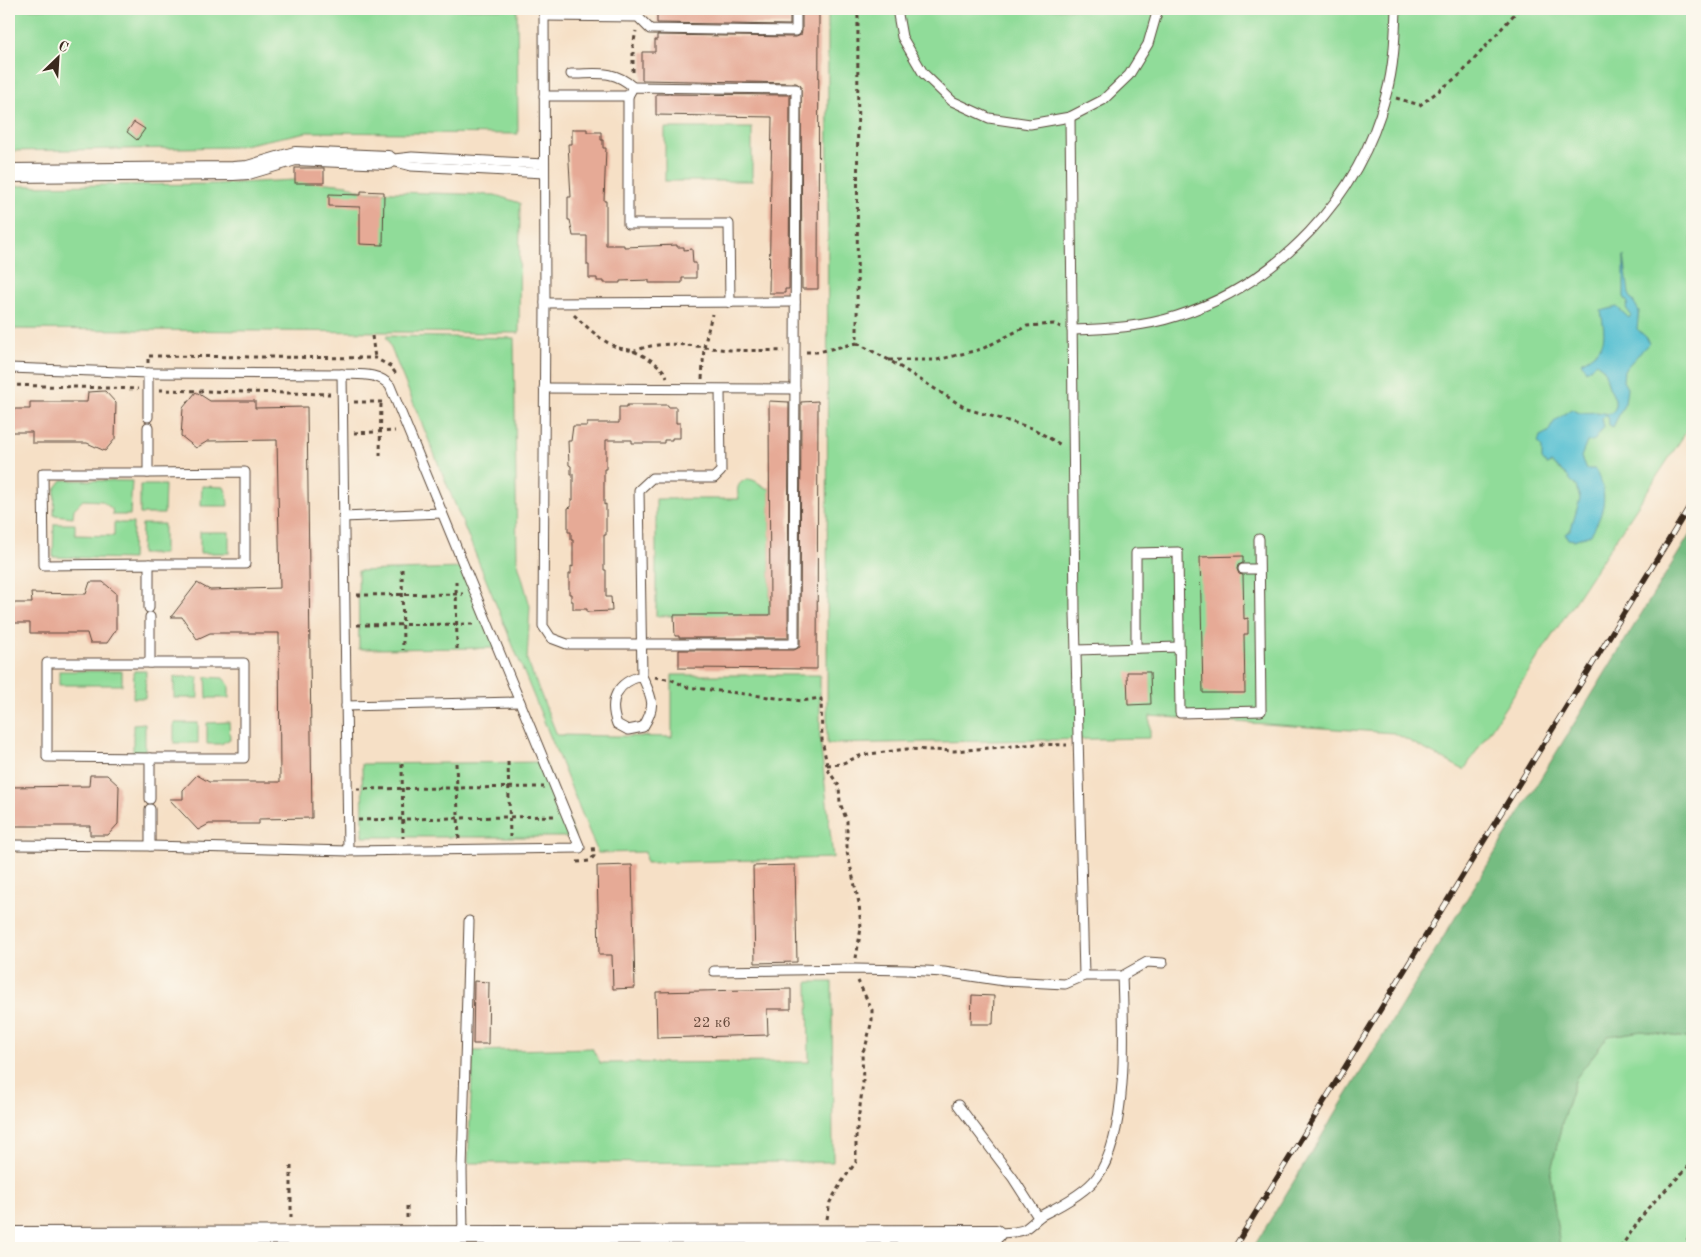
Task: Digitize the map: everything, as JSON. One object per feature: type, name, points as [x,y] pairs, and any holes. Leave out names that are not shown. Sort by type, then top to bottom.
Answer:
[{"type":"street","points":[[9,173],[233,171],[248,170],[295,156],[388,160]]},
{"type":"street","points":[[9,1236],[32,1242],[292,1236],[379,1238],[463,1235],[825,1241],[996,1241]]},
{"type":"lane","points":[[571,74],[609,74],[622,78],[633,87],[796,89],[794,644],[567,644],[551,638],[543,626],[544,12],[638,13],[650,28],[796,31],[796,9]]},
{"type":"lane","points":[[897,9],[902,37],[922,73],[952,101],[989,118],[1030,124],[1070,117],[1103,100],[1129,75],[1148,44],[1158,9]]},
{"type":"lane","points":[[1072,330],[1125,328],[1177,316],[1226,296],[1270,268],[1310,232],[1343,191],[1369,145],[1386,95],[1394,51],[1396,9]]},
{"type":"lane","points":[[633,87],[628,96],[628,224],[729,224],[730,303]]},
{"type":"lane","points":[[544,96],[628,96]]},
{"type":"lane","points":[[1070,117],[1076,650],[1084,976]]},
{"type":"lane","points":[[388,160],[412,157],[544,169]]},
{"type":"lane","points":[[545,303],[795,302]]},
{"type":"lane","points":[[9,368],[342,374],[378,376],[385,380],[390,386],[580,848],[348,852],[150,846],[9,845]]},
{"type":"lane","points":[[148,372],[148,416]]},
{"type":"lane","points":[[342,374],[348,852]]},
{"type":"lane","points":[[544,388],[795,389]]},
{"type":"lane","points":[[642,676],[624,683],[614,698],[612,712],[616,724],[628,730],[643,727],[652,713],[651,696],[642,676],[640,643],[639,490],[652,478],[714,478],[721,471],[720,390]]},
{"type":"lane","points":[[148,427],[148,473]]},
{"type":"lane","points":[[245,472],[245,564],[149,564],[44,565],[43,473],[245,472]]},
{"type":"lane","points":[[344,517],[442,513]]},
{"type":"lane","points":[[1136,648],[1136,553],[1178,552],[1180,712],[1261,711],[1259,539]]},
{"type":"lane","points":[[149,564],[150,608]]},
{"type":"lane","points":[[1243,569],[1258,568]]},
{"type":"lane","points":[[150,618],[150,663]]},
{"type":"lane","points":[[1076,650],[1179,648]]},
{"type":"lane","points":[[47,663],[244,663],[244,758],[150,758],[47,757],[47,663]]},
{"type":"lane","points":[[346,706],[520,702]]},
{"type":"lane","points":[[150,758],[150,799]]},
{"type":"lane","points":[[150,809],[150,846]]},
{"type":"lane","points":[[463,1235],[462,1170],[469,921]]},
{"type":"lane","points":[[714,971],[855,969],[944,972],[1004,981],[1065,984],[1084,976],[1122,976],[1147,962],[1163,963]]},
{"type":"lane","points":[[996,1241],[1022,1230],[1038,1217],[1067,1203],[1097,1178],[1110,1152],[1118,1114],[1124,1051],[1122,976]]},
{"type":"lane","points":[[958,1105],[1013,1178],[1038,1217]]},
{"type":"path","points":[[857,343],[858,9]]},
{"type":"path","points":[[1386,95],[1420,105],[1461,74],[1519,9]]},
{"type":"path","points":[[633,87],[633,46],[638,13]]},
{"type":"path","points":[[564,303],[573,314],[597,335],[614,346],[650,360],[665,372],[672,389]]},
{"type":"path","points":[[702,390],[704,347],[715,303]]},
{"type":"path","points":[[889,360],[937,360],[982,349],[1028,326],[1054,324],[1072,330]]},
{"type":"path","points":[[372,336],[375,358]]},
{"type":"path","points":[[633,352],[641,348],[658,345],[728,350],[818,352],[857,343],[889,360],[967,409],[1032,428],[1074,453]]},
{"type":"path","points":[[148,372],[148,356],[375,358],[396,371],[399,379]]},
{"type":"path","points":[[9,385],[148,390],[330,393],[330,402],[352,400],[387,402]]},
{"type":"path","points":[[384,396],[390,409]]},
{"type":"path","points":[[352,400],[352,410]]},
{"type":"path","points":[[380,456],[381,402]]},
{"type":"path","points":[[352,433],[397,431],[395,424]]},
{"type":"path","points":[[352,425],[352,441]]},
{"type":"path","points":[[402,569],[403,650]]},
{"type":"path","points":[[456,577],[457,649]]},
{"type":"path","points":[[344,595],[476,594]]},
{"type":"path","points":[[345,625],[488,624]]},
{"type":"path","points":[[642,676],[672,680],[687,687],[802,701],[822,699],[822,740],[828,770],[839,786],[840,803],[848,821],[847,852],[859,903],[861,928],[855,969],[860,987],[872,1010],[872,1020],[866,1045],[862,1053],[863,1083],[856,1137],[856,1162],[840,1183],[830,1202],[825,1241]]},
{"type":"path","points":[[828,764],[842,764],[862,755],[907,749],[954,751],[1037,744],[1078,746]]},
{"type":"path","points":[[508,762],[510,849]]},
{"type":"path","points":[[456,763],[459,850]]},
{"type":"path","points":[[402,764],[403,851]]},
{"type":"path","points":[[347,789],[555,787]]},
{"type":"path","points":[[347,820],[567,816]]},
{"type":"path","points":[[576,862],[590,861],[594,856],[593,843]]},
{"type":"path","points":[[1620,1248],[1648,1208],[1692,1162]]},
{"type":"path","points":[[291,1166],[292,1236]]},
{"type":"path","points":[[1683,1248],[1692,1233]]},
{"type":"green space","points":[[9,9],[517,9],[518,134],[307,132],[233,147],[9,151]]},
{"type":"green space","points":[[828,9],[1692,9],[1692,423],[1464,770],[1394,733],[1150,716],[1150,738],[827,744]]},
{"type":"green space","points":[[665,128],[752,128],[752,181],[665,181]]},
{"type":"green space","points":[[295,180],[348,185],[361,191],[495,195],[520,203],[519,333],[9,329],[9,186],[217,184]]},
{"type":"green space","points":[[386,336],[514,338],[517,560],[530,606],[527,660],[557,735],[672,737],[672,675],[820,675],[820,739],[833,858],[646,863],[645,852],[598,853]]},
{"type":"green space","points":[[747,479],[754,480],[770,489],[770,615],[656,616],[656,499],[739,499],[738,487],[741,482]]},
{"type":"green space","points":[[62,480],[132,481],[130,515],[113,515],[112,509],[102,501],[83,500],[74,509],[73,517],[54,515],[55,489]]},
{"type":"green space","points":[[140,485],[165,485],[164,514],[140,514]]},
{"type":"green space","points":[[202,486],[224,487],[228,506],[201,506]]},
{"type":"green space","points":[[114,523],[133,523],[132,559],[53,557],[54,524],[75,524],[75,535],[114,536]]},
{"type":"green space","points":[[142,524],[164,524],[164,554],[141,554]]},
{"type":"green space","points":[[1692,531],[1692,1039],[1642,1031],[1608,1036],[1576,1078],[1563,1119],[1550,1175],[1560,1248],[1253,1248]]},
{"type":"green space","points":[[200,532],[229,532],[229,553],[200,553]]},
{"type":"green space","points":[[465,568],[498,648],[359,649],[358,571]]},
{"type":"green space","points":[[59,671],[122,671],[122,685],[59,685]]},
{"type":"green space","points":[[134,671],[146,671],[145,698],[133,698]]},
{"type":"green space","points":[[174,677],[198,677],[198,698],[174,698]]},
{"type":"green space","points":[[206,677],[223,678],[229,685],[229,698],[207,698]]},
{"type":"green space","points":[[229,722],[230,739],[221,744],[207,744],[207,723]]},
{"type":"green space","points":[[145,723],[145,753],[133,753],[133,724]]},
{"type":"green space","points":[[174,723],[198,723],[198,743],[174,743]]},
{"type":"green space","points":[[545,762],[575,837],[363,837],[362,764]]},
{"type":"green space","points":[[808,982],[832,982],[833,1162],[468,1163],[473,1051],[592,1048],[600,1063],[809,1062]]},
{"type":"green space","points":[[1642,1031],[1692,1039],[1692,1248],[1560,1248],[1550,1175],[1563,1119],[1576,1078],[1608,1036]]},
{"type":"green space","points":[[371,1247],[371,1248],[206,1248]]},
{"type":"water","points":[[1624,256],[1629,294],[1639,311],[1637,329],[1647,338],[1649,343],[1624,370],[1623,381],[1627,388],[1625,403],[1613,427],[1609,425],[1608,417],[1602,418],[1604,427],[1594,441],[1587,442],[1581,457],[1586,469],[1595,469],[1602,486],[1604,502],[1600,518],[1591,534],[1574,540],[1568,539],[1565,534],[1571,529],[1580,499],[1576,486],[1551,463],[1547,465],[1542,459],[1542,448],[1538,443],[1540,436],[1548,432],[1554,422],[1571,409],[1580,413],[1597,412],[1610,414],[1615,409],[1615,399],[1609,387],[1604,369],[1596,363],[1586,371],[1581,362],[1596,352],[1603,342],[1604,329],[1601,311],[1617,307],[1629,318],[1631,315],[1626,308],[1628,303],[1624,297]]},
{"type":"building","points":[[657,9],[790,9],[790,25],[657,23]]},
{"type":"building","points":[[802,9],[819,9],[818,289],[802,289],[801,86],[796,83],[642,80],[642,52],[655,52],[657,35],[796,37],[801,35],[802,31]]},
{"type":"building","points":[[656,94],[790,95],[789,289],[785,289],[785,293],[769,293],[772,117],[656,115]]},
{"type":"building","points":[[134,122],[145,129],[137,140],[127,132]]},
{"type":"building","points":[[572,129],[587,129],[587,132],[601,132],[603,148],[606,148],[604,201],[606,201],[606,245],[624,245],[624,247],[677,245],[677,247],[684,247],[684,250],[692,249],[693,263],[696,263],[696,278],[682,278],[682,283],[649,283],[649,280],[604,283],[604,281],[597,281],[597,278],[589,278],[587,236],[573,236],[570,220],[568,220],[568,197],[571,197],[568,144],[572,144]]},
{"type":"building","points":[[295,168],[324,168],[324,183],[295,183]]},
{"type":"building","points":[[361,191],[384,192],[383,245],[360,244],[360,207],[329,206],[329,194],[361,195]]},
{"type":"building","points":[[105,391],[116,403],[115,439],[105,451],[87,443],[32,443],[32,432],[9,432],[9,409],[30,409],[30,402],[87,402],[88,392]]},
{"type":"building","points":[[196,392],[210,401],[255,401],[255,408],[307,407],[312,818],[259,819],[259,824],[209,824],[198,830],[169,799],[183,799],[183,790],[197,775],[209,782],[280,782],[279,633],[210,633],[197,639],[182,617],[171,617],[197,583],[210,590],[280,588],[277,440],[208,441],[196,448],[181,436],[183,408]]},
{"type":"building","points":[[769,401],[789,402],[788,638],[679,638],[679,636],[675,636],[674,615],[770,615]]},
{"type":"building","points":[[818,401],[817,669],[679,668],[679,650],[794,650],[800,647],[801,402]]},
{"type":"building","points":[[627,405],[668,405],[668,407],[676,407],[676,423],[680,423],[680,438],[664,440],[664,443],[632,443],[632,440],[606,440],[606,469],[604,469],[606,535],[604,535],[604,570],[606,570],[606,597],[611,597],[612,611],[587,612],[587,609],[573,609],[573,601],[571,601],[571,594],[569,594],[569,574],[571,574],[571,566],[573,567],[573,540],[571,540],[571,532],[568,532],[568,508],[571,507],[571,500],[573,500],[573,474],[571,474],[571,466],[569,465],[568,441],[571,441],[573,426],[587,426],[587,423],[619,423],[619,407],[627,407]]},
{"type":"building","points":[[1243,556],[1243,563],[1238,565],[1237,569],[1239,574],[1243,575],[1244,619],[1248,618],[1248,634],[1244,634],[1245,693],[1203,693],[1200,557]]},
{"type":"building","points":[[90,582],[103,582],[116,593],[116,630],[107,643],[90,643],[87,633],[30,633],[30,623],[9,623],[9,603],[32,603],[31,593],[86,594]]},
{"type":"building","points":[[1127,672],[1150,672],[1151,704],[1128,705]]},
{"type":"building","points":[[90,775],[107,775],[119,786],[118,824],[108,835],[90,835],[90,826],[9,826],[9,787],[89,786]]},
{"type":"building","points":[[632,865],[635,988],[613,989],[612,955],[599,955],[597,866]]},
{"type":"building","points":[[795,865],[797,962],[755,963],[753,866]]},
{"type":"building","points":[[474,981],[489,982],[488,1044],[473,1044]]},
{"type":"building","points":[[791,989],[791,1009],[767,1009],[768,1035],[657,1038],[656,992]]},
{"type":"building","points":[[972,995],[994,996],[993,1024],[971,1024]]},
{"type":"waterway","points":[[1685,9],[1692,27]]},
{"type":"railway","points":[[1234,1248],[1692,502]]}]
